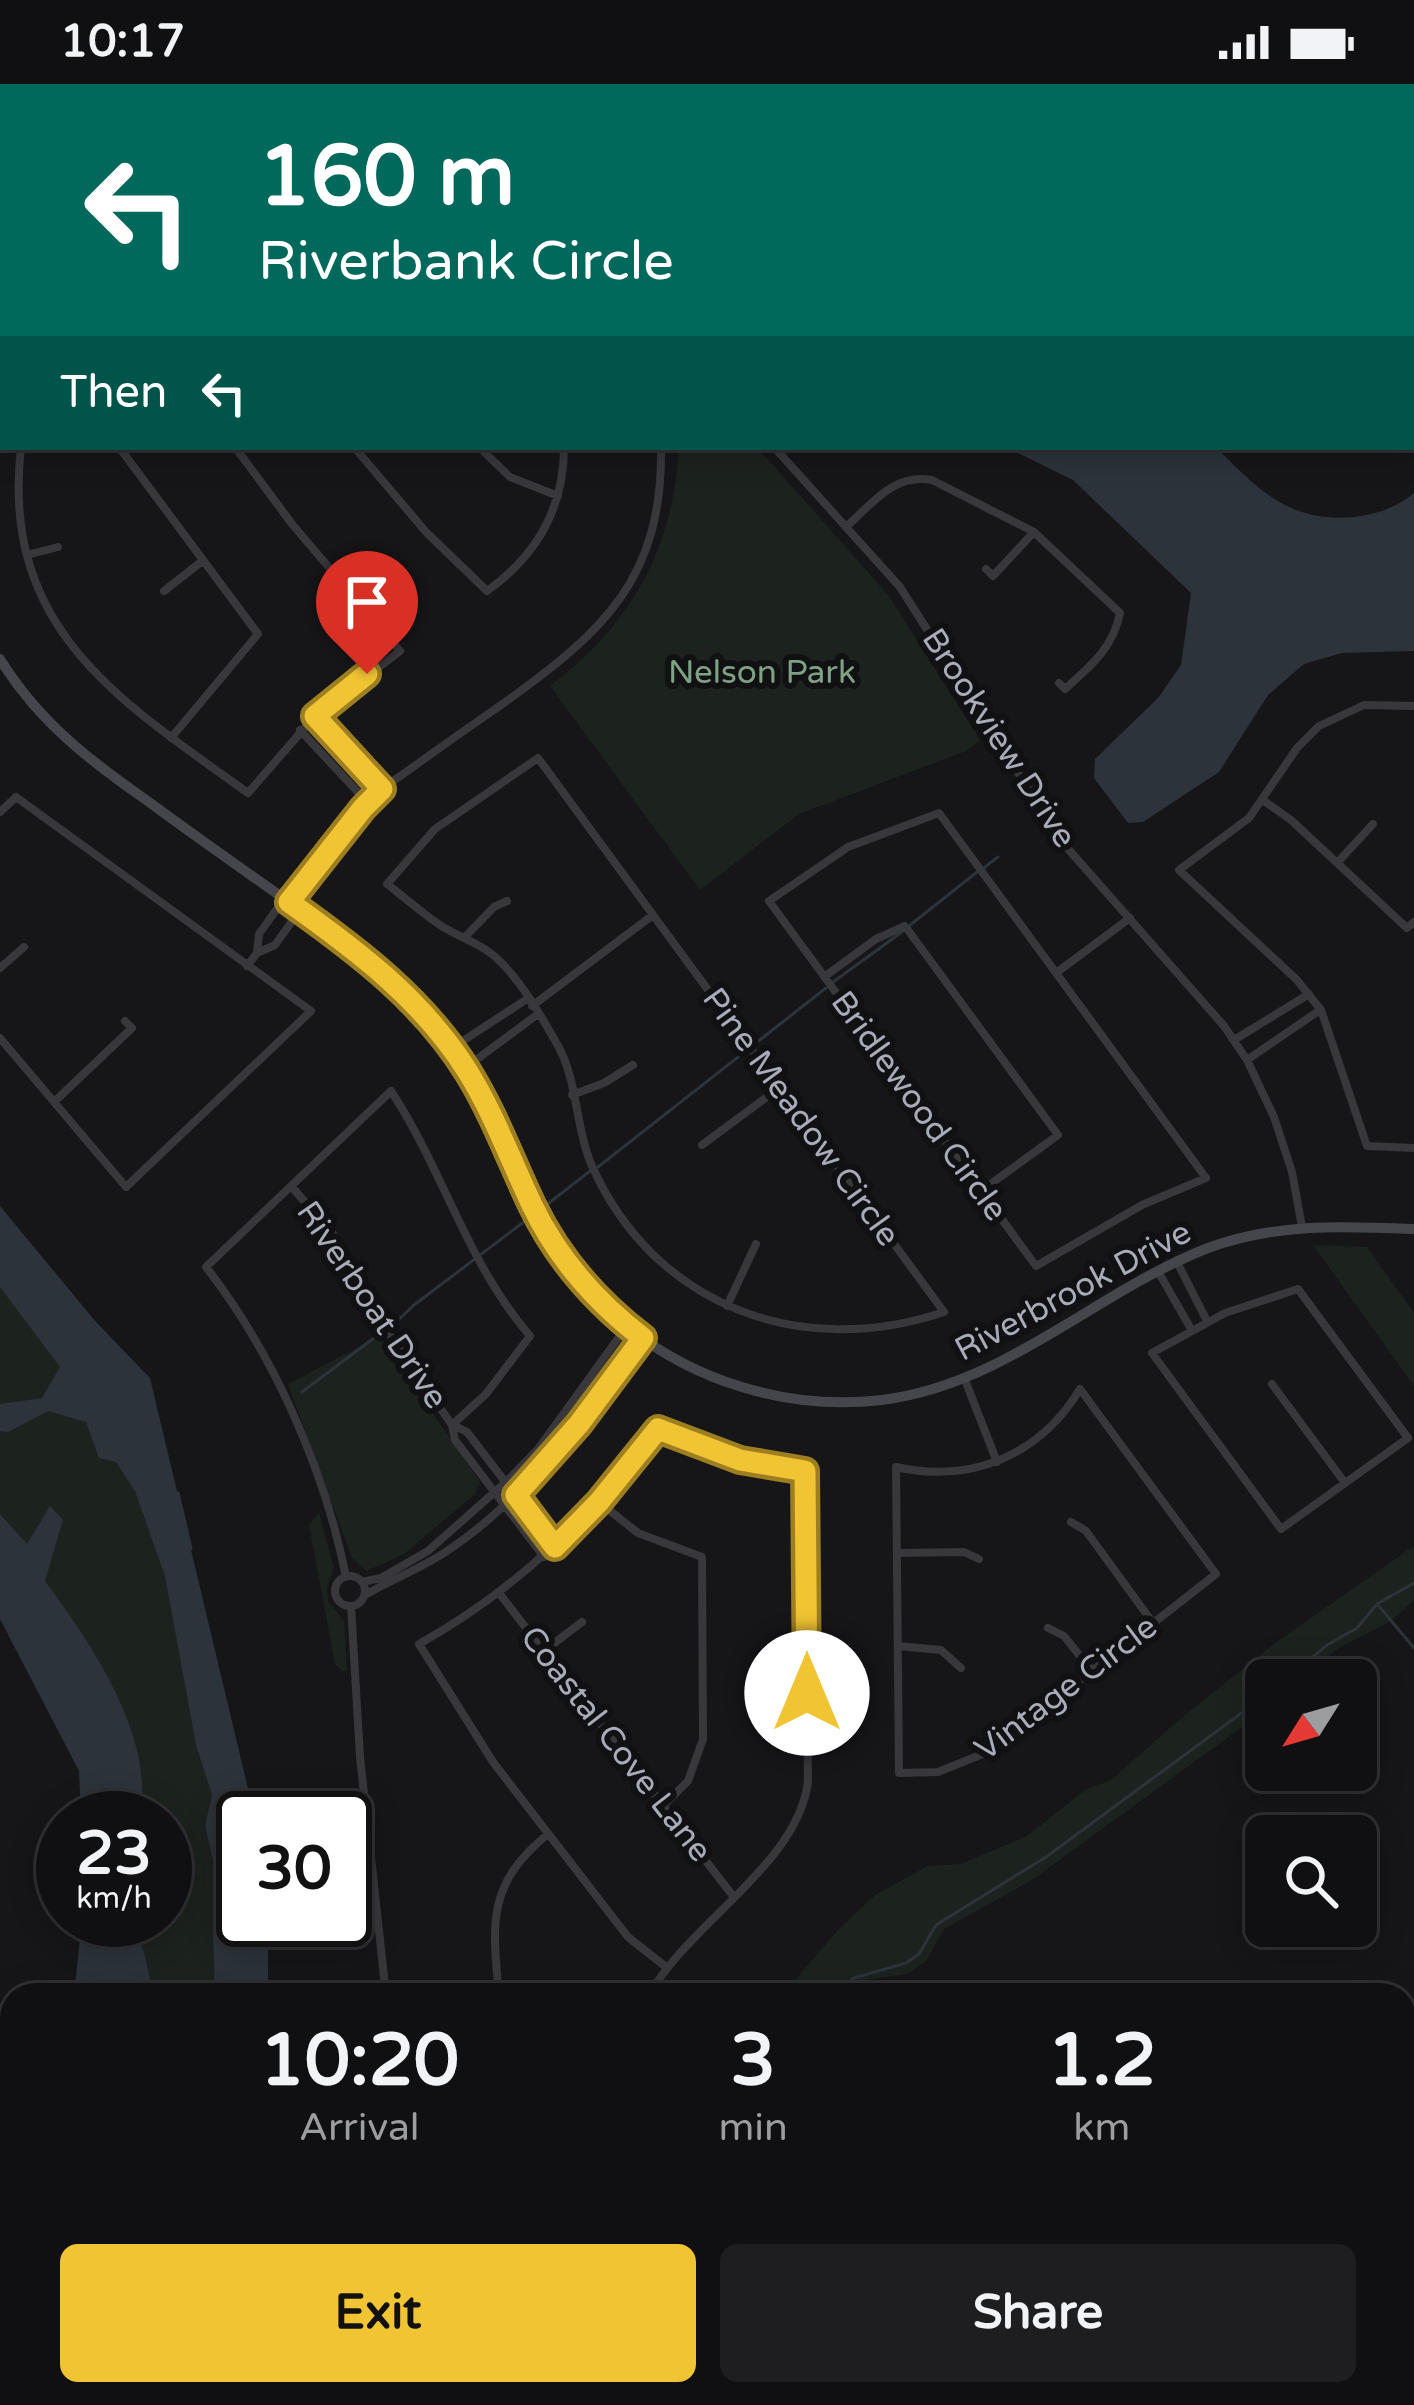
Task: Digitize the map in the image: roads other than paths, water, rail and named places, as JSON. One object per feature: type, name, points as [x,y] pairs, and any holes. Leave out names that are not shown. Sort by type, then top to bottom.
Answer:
[{"type":"street","points":[[21,450],[19,506],[27,555],[49,612],[83,664],[118,700],[248,793],[300,730],[400,651],[292,524],[237,450]]},
{"type":"street","points":[[121,450],[258,634],[171,738]]},
{"type":"street","points":[[357,450],[426,532],[487,591],[509,576],[536,546],[559,496],[564,450]]},
{"type":"street","points":[[481,450],[510,477],[559,496]]},
{"type":"street","points":[[257,953],[259,934],[291,904],[382,789],[572,654],[605,620],[632,578],[650,535],[659,494],[661,450]]},
{"type":"street","name":"Brookview Drive","points":[[777,450],[916,610],[1062,842],[1204,999],[1234,1040],[1284,1145],[1302,1227]]},
{"type":"street","points":[[847,526],[891,486],[920,478],[1034,532],[1120,613],[1111,641],[1096,662],[1065,689],[1059,683]]},
{"type":"street","points":[[986,569],[993,575],[1034,532]]},
{"type":"street","points":[[27,555],[58,547]]},
{"type":"street","points":[[164,591],[201,562]]},
{"type":"street","name":"Riverbrook Drive","points":[[0,659],[31,704],[77,751],[394,981],[465,1068],[553,1243],[593,1295],[643,1338],[717,1378],[804,1400],[879,1400],[965,1380],[1018,1355],[1178,1262],[1228,1242],[1302,1227],[1414,1229]]},
{"type":"street","points":[[1414,706],[1379,703],[1334,716],[1297,748],[1249,818],[1179,870],[1321,1010],[1367,1146],[1414,1148]]},
{"type":"street","points":[[315,716],[382,789]]},
{"type":"street","points":[[300,730],[368,803]]},
{"type":"street","name":"Pine Meadow Circle","points":[[538,758],[653,915],[944,1312],[893,1327],[842,1331],[789,1326],[727,1306],[674,1273],[625,1222],[590,1160],[565,1059],[532,1006],[494,956],[438,924],[387,884],[435,829],[538,758]]},
{"type":"street","points":[[0,812],[16,797],[311,1011],[126,1187],[0,1038]]},
{"type":"street","points":[[1264,801],[1407,928],[1414,922]]},
{"type":"street","name":"Bridlewood Circle","points":[[939,813],[1206,1178],[1142,1204],[1036,1266],[824,977],[769,902],[848,848],[939,813]]},
{"type":"street","points":[[1337,863],[1373,824]]},
{"type":"street","points":[[464,938],[494,907],[507,901]]},
{"type":"street","points":[[247,966],[257,953],[274,945],[291,904]]},
{"type":"street","points":[[465,1068],[514,1028],[532,1006],[653,915]]},
{"type":"street","points":[[1056,973],[1130,918]]},
{"type":"street","points":[[824,977],[876,939],[905,926],[947,983],[1058,1135],[981,1191]]},
{"type":"street","points":[[0,968],[24,947]]},
{"type":"street","points":[[1234,1040],[1309,994]]},
{"type":"street","points":[[452,1048],[505,1013],[532,1006]]},
{"type":"street","points":[[1288,1007],[1299,1024]]},
{"type":"street","points":[[1247,1060],[1321,1010]]},
{"type":"street","points":[[505,1013],[514,1028]]},
{"type":"street","points":[[54,1102],[132,1028],[125,1021]]},
{"type":"street","points":[[572,1095],[632,1065]]},
{"type":"street","points":[[702,1145],[779,1088]]},
{"type":"street","points":[[346,1576],[332,1521],[284,1397],[252,1334],[206,1267],[391,1091],[419,1138],[484,1274],[530,1336],[485,1394],[452,1424]]},
{"type":"street","name":"Riverboat Drive","points":[[292,1186],[333,1234],[391,1337],[452,1424]]},
{"type":"street","points":[[727,1306],[756,1244]]},
{"type":"street","points":[[1178,1262],[1207,1322]]},
{"type":"street","points":[[1159,1273],[1191,1330]]},
{"type":"street","points":[[1298,1289],[1408,1438],[1281,1529],[1152,1353],[1191,1330],[1252,1302],[1298,1289]]},
{"type":"street","points":[[1180,1311],[1198,1302]]},
{"type":"street","points":[[346,1576],[362,1582],[381,1578],[414,1560],[506,1482],[538,1449],[627,1326]]},
{"type":"street","points":[[351,1606],[448,1551],[516,1495],[579,1424],[643,1338]]},
{"type":"street","points":[[965,1380],[997,1462]]},
{"type":"street","points":[[1273,1384],[1345,1483]]},
{"type":"street","name":"Vintage Circle","points":[[1081,1389],[1216,1574],[974,1760],[938,1772],[899,1773],[897,1553],[896,1467],[956,1472],[997,1462],[1046,1433],[1081,1389]]},
{"type":"street","points":[[452,1424],[467,1432],[555,1547]]},
{"type":"street","points":[[452,1424],[455,1440],[544,1557]]},
{"type":"street","points":[[656,1983],[788,1838],[806,1796],[805,1471],[740,1460],[658,1429],[599,1502],[544,1557],[500,1593],[419,1644],[473,1734],[548,1834],[628,1937],[666,1967]]},
{"type":"street","points":[[599,1502],[638,1533],[702,1557],[704,1739],[688,1781],[663,1806]]},
{"type":"street","points":[[1071,1522],[1086,1531],[1154,1623]]},
{"type":"street","points":[[897,1553],[964,1552],[979,1559]]},
{"type":"street","points":[[346,1576],[335,1592],[351,1606]]},
{"type":"street","points":[[362,1582],[365,1595]]},
{"type":"street","name":"Coastal Cove Lane","points":[[500,1593],[733,1896]]},
{"type":"street","points":[[351,1606],[360,1757],[385,1983]]},
{"type":"street","points":[[544,1651],[582,1622]]},
{"type":"street","points":[[1048,1628],[1064,1636],[1092,1672]]},
{"type":"street","points":[[898,1646],[941,1650],[962,1668]]},
{"type":"street","points":[[498,1983],[496,1905],[518,1862],[548,1834]]},
{"type":"waterway","points":[[985,867],[998,857]]},
{"type":"waterway","points":[[909,926],[977,872]]},
{"type":"waterway","points":[[833,982],[902,932]]},
{"type":"waterway","points":[[598,1167],[826,988]]},
{"type":"waterway","points":[[540,1210],[590,1171]]},
{"type":"waterway","points":[[390,1328],[533,1215]]},
{"type":"waterway","points":[[302,1392],[382,1332]]},
{"type":"waterway","points":[[178,1493],[191,1548]]},
{"type":"waterway","points":[[1311,1659],[1357,1628],[1377,1604],[1414,1583]]},
{"type":"waterway","points":[[1378,1605],[1414,1648]]},
{"type":"waterway","points":[[848,1983],[906,1963],[919,1954],[936,1925],[1046,1857],[1245,1710]]},
{"type":"park label","name":"Nelson Park","points":[[762,672]]}]
